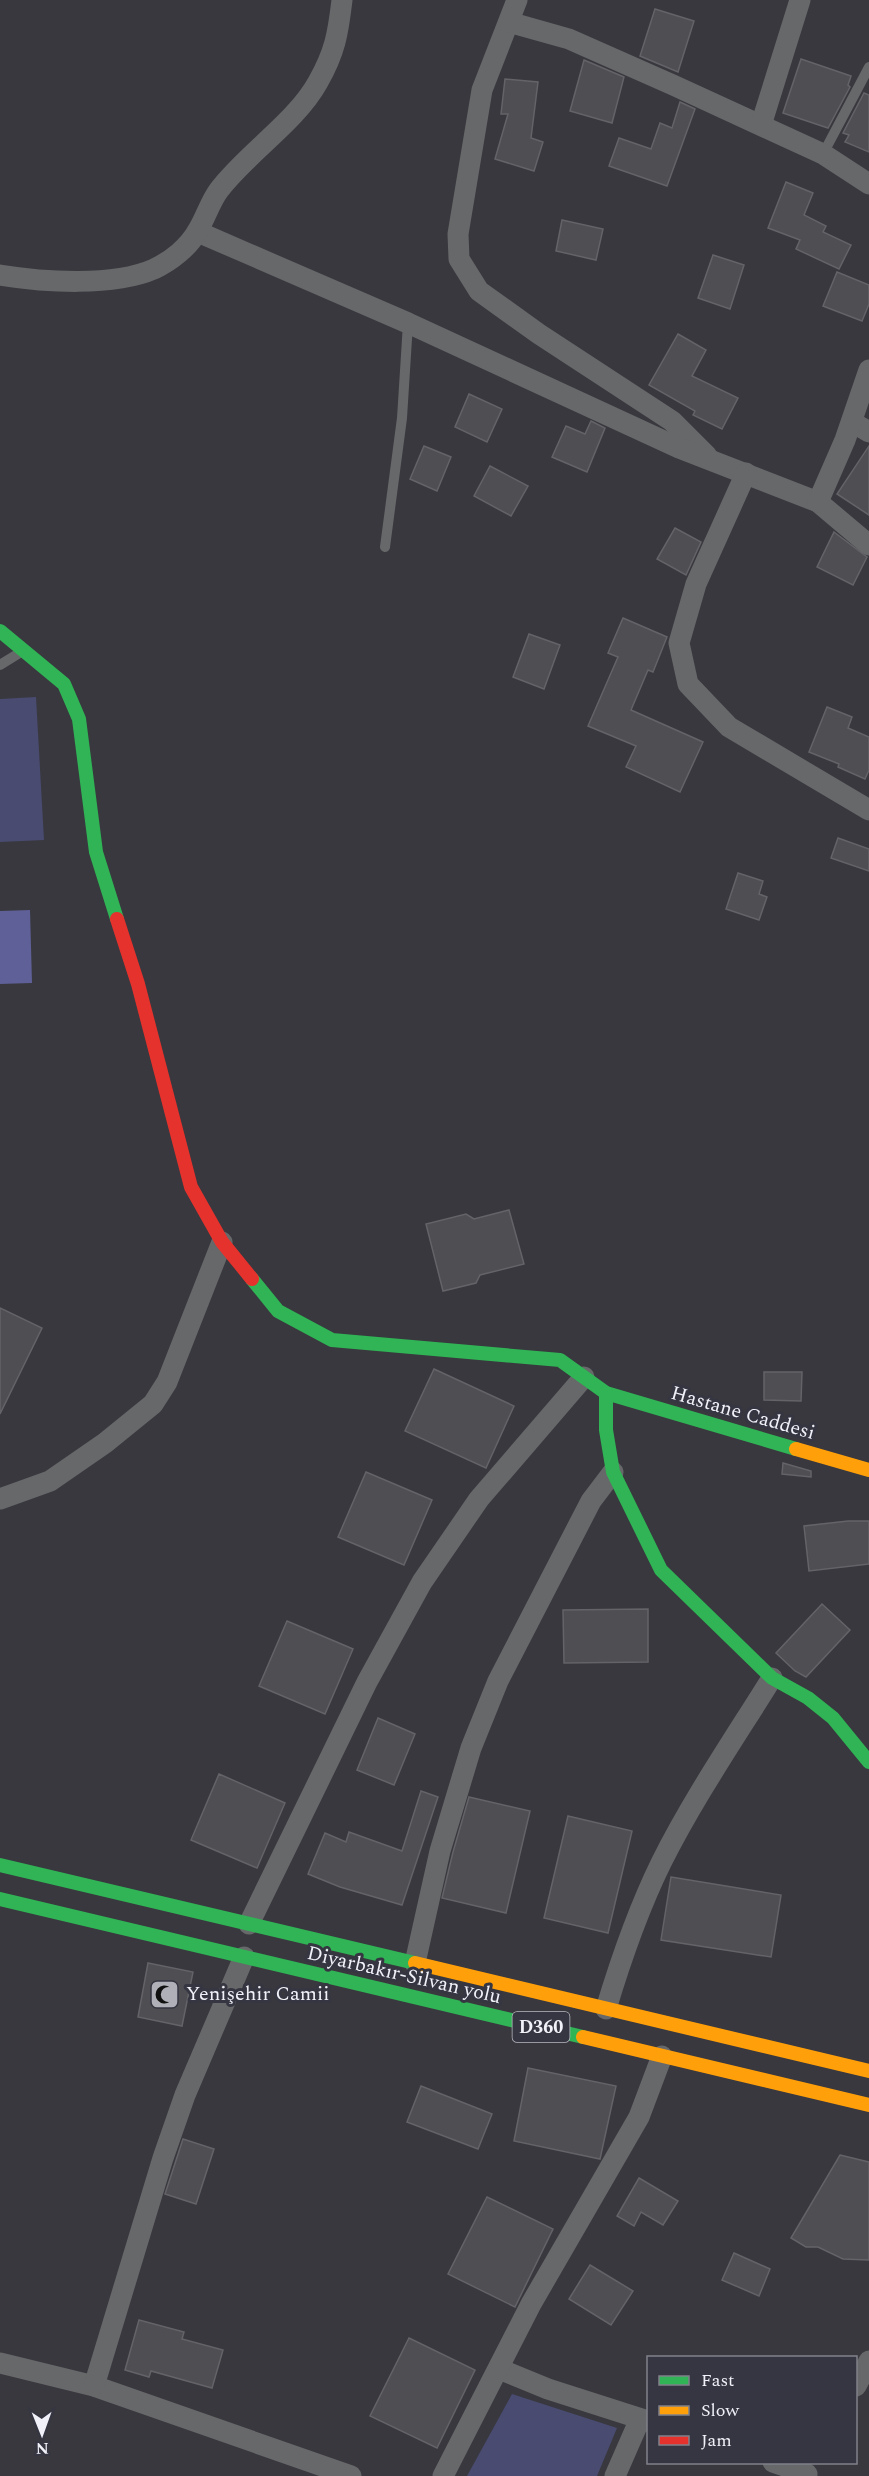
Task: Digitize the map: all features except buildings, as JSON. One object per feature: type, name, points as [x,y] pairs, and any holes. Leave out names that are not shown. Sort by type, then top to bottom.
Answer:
[{"type":"main road","points":[[0,631],[64,684],[79,719],[96,852],[138,984],[191,1187],[222,1242],[278,1311],[332,1340],[560,1360],[606,1393],[607,1440],[614,1472],[621,1491],[661,1570],[772,1678],[808,1698],[833,1718],[869,1762]]},
{"type":"main road","name":"Hastane Caddesi","points":[[606,1393],[869,1470]]},
{"type":"main road","name":"Diyarbakır-Silvan yolu","points":[[0,1865],[869,2071]]},
{"type":"main road","name":"Diyarbakır-Silvan yolu","points":[[0,1899],[869,2105]]},
{"type":"street","points":[[0,275],[64,282],[134,276],[155,269],[173,258],[198,232],[217,192],[297,109],[316,86],[338,40],[342,0]]},
{"type":"street","points":[[517,0],[482,90],[458,234],[459,259],[478,291],[672,421],[711,460]]},
{"type":"street","points":[[761,125],[800,0]]},
{"type":"street","points":[[509,22],[569,39],[761,125],[823,154],[869,184]]},
{"type":"street","points":[[198,232],[408,323],[679,448],[818,502],[869,545]]},
{"type":"street","points":[[818,502],[860,427],[868,377]]},
{"type":"street","points":[[746,473],[696,584],[679,643],[688,684],[729,727],[869,810]]},
{"type":"street","points":[[0,1499],[50,1481],[105,1443],[153,1404],[167,1382],[222,1242]]},
{"type":"street","points":[[249,1924],[368,1682],[422,1582],[478,1499],[585,1377]]},
{"type":"street","points":[[416,1964],[429,1896],[454,1799],[471,1748],[494,1692],[591,1501],[614,1472]]},
{"type":"street","points":[[606,2009],[625,1947],[661,1862],[684,1820],[772,1678]]},
{"type":"street","points":[[94,2386],[185,2095],[244,1957]]},
{"type":"street","points":[[443,2476],[531,2304],[639,2117],[662,2056]]},
{"type":"street","points":[[857,2382],[869,2361]]},
{"type":"street","points":[[0,2363],[94,2386],[351,2476]]},
{"type":"street","points":[[499,2369],[548,2390],[644,2420],[615,2476]]},
{"type":"street","points":[[778,2464],[809,2471]]},
{"type":"lane","points":[[823,154],[869,68]]},
{"type":"lane","points":[[385,547],[402,418],[408,323]]},
{"type":"lane","points":[[0,666],[23,650]]},
{"type":"shaded area","points":[[36,697],[44,840],[0,842],[0,699]]},
{"type":"shaded area","points":[[30,910],[32,983],[0,984],[0,911]]},
{"type":"shaded area","points":[[512,2394],[617,2428],[597,2476],[467,2476]]},
{"type":"traffic: fast","points":[[0,631],[64,684],[79,719],[96,852],[117,919]]},
{"type":"traffic: fast","points":[[252,1279],[278,1311],[332,1340],[560,1360],[606,1393],[796,1449]]},
{"type":"traffic: fast","points":[[606,1393],[606,1430],[613,1472],[661,1570],[772,1678],[808,1698],[833,1718],[869,1762]]},
{"type":"traffic: fast","points":[[0,1865],[415,1963]]},
{"type":"traffic: fast","points":[[0,1899],[583,2037]]},
{"type":"traffic: slow","points":[[796,1449],[869,1470]]},
{"type":"traffic: slow","points":[[415,1963],[869,2071]]},
{"type":"traffic: slow","points":[[583,2037],[869,2105]]},
{"type":"traffic: jam","points":[[117,919],[138,984],[191,1187],[222,1242],[252,1279]]},
{"type":"place","name":"Yenişehir Camii","points":[[165,1994]]}]
